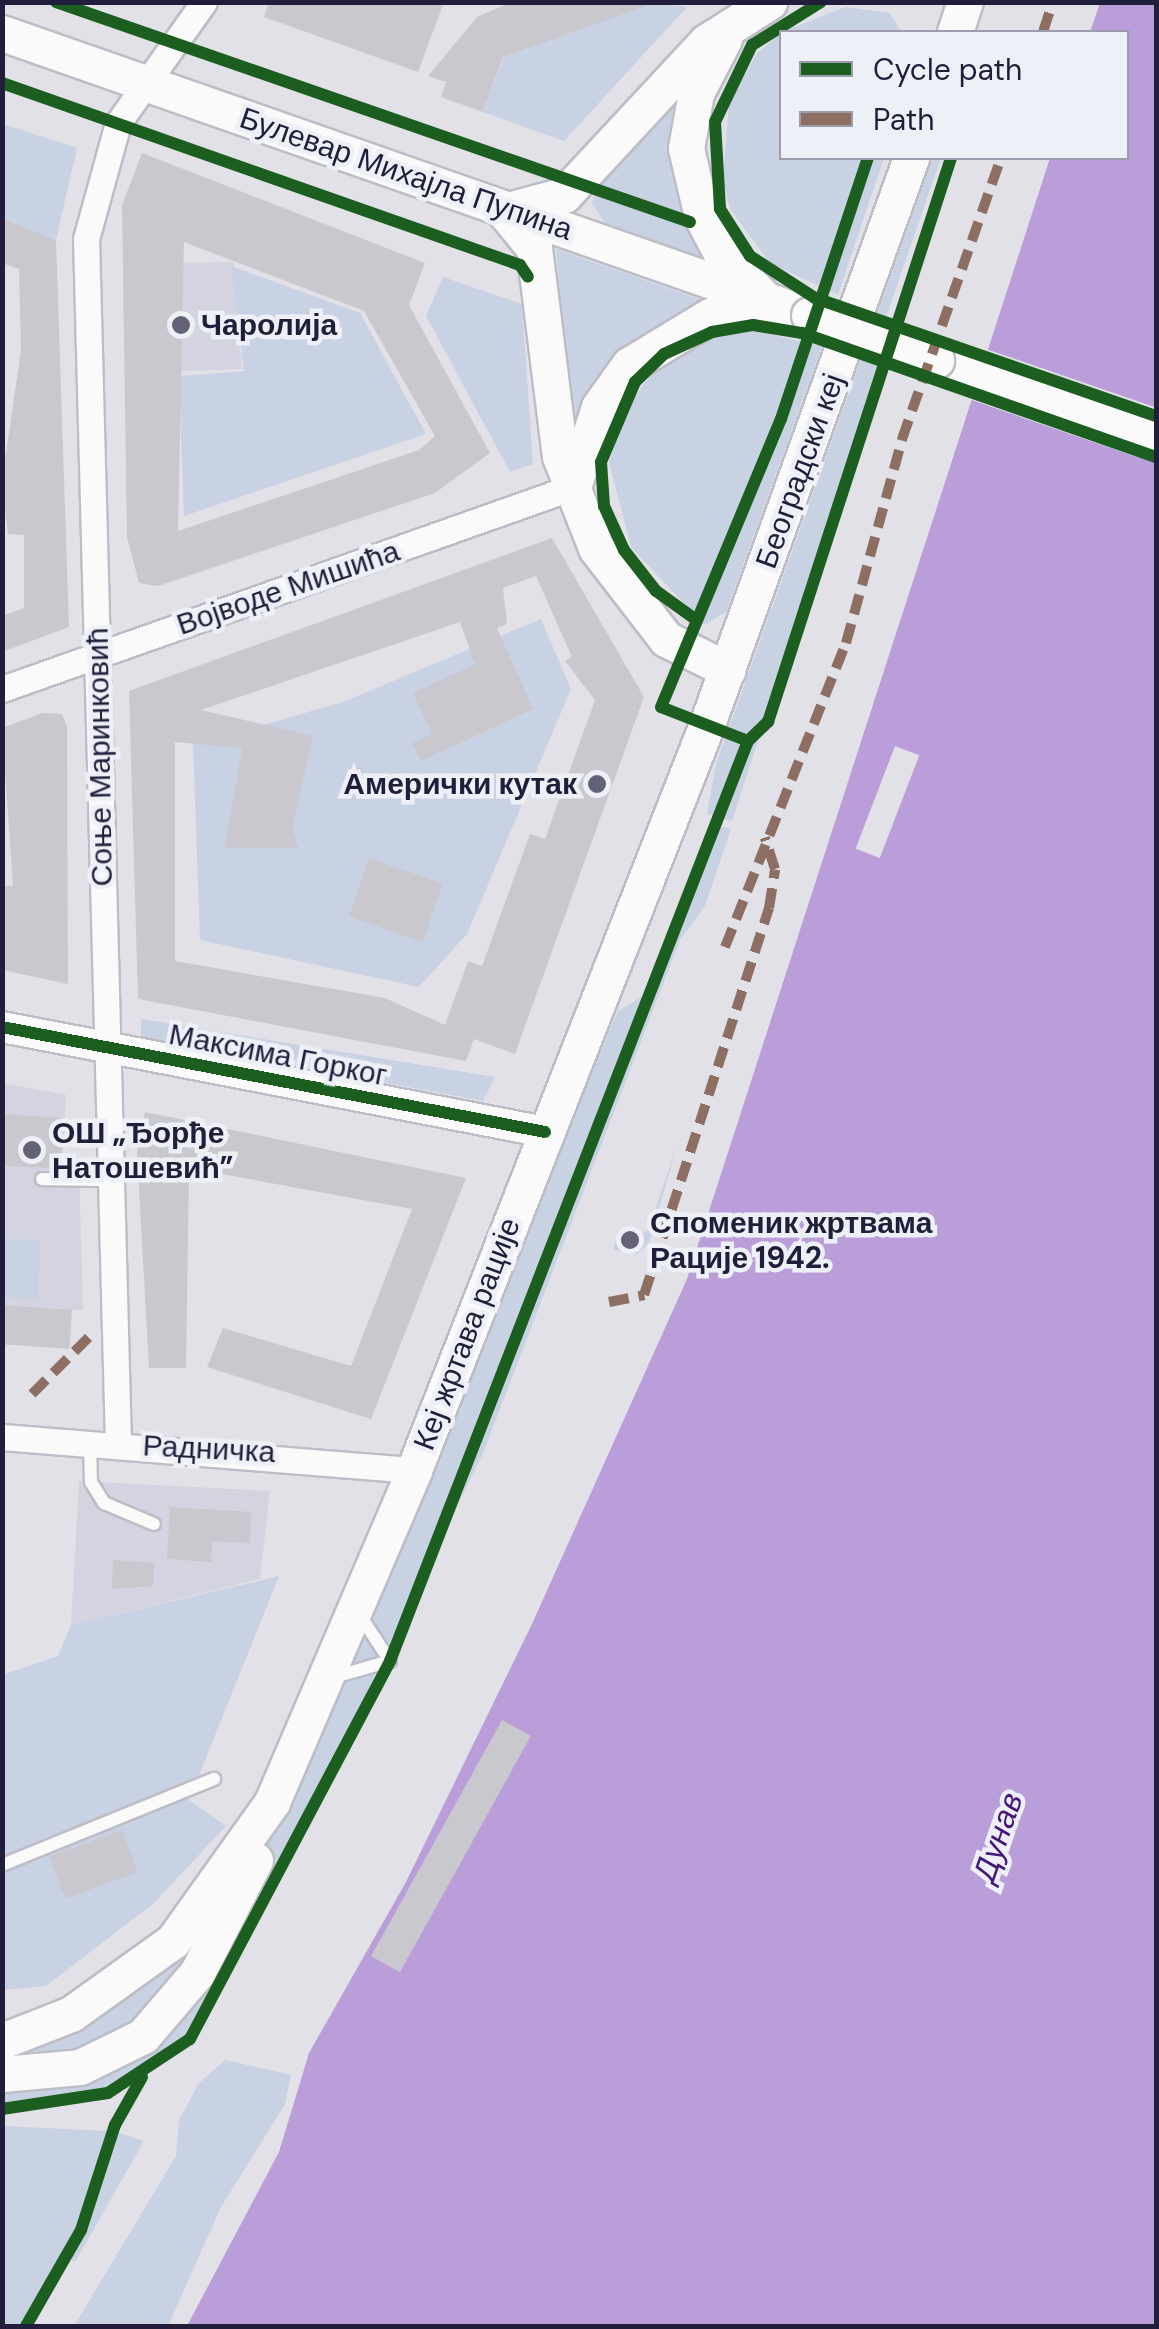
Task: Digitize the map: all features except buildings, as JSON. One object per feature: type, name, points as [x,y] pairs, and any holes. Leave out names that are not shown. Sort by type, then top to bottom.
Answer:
[{"type":"main road","points":[[956,30],[965,2]]},
{"type":"main road","points":[[501,208],[539,208],[564,196],[681,67],[745,8]]},
{"type":"main road","points":[[745,8],[696,93],[686,148],[722,255],[774,304]]},
{"type":"main road","name":"Булевар Михајла Пупина","points":[[2,33],[1156,437]]},
{"type":"main road","name":"Београдски кеј","points":[[728,670],[910,160]]},
{"type":"main road","points":[[501,208],[534,248],[560,456],[573,488],[631,604],[666,640],[728,670]]},
{"type":"main road","points":[[573,488],[600,408],[629,365],[710,316],[774,304]]},
{"type":"main road","name":"Кеј жртава рације","points":[[2,2041],[72,2014],[146,1964],[204,1904],[272,1802],[414,1470],[728,670]]},
{"type":"main road","points":[[2,2074],[80,2066],[154,2026],[226,1923],[272,1802]]},
{"type":"street","name":"Соње Маринковић","points":[[118,1444],[86,240],[114,133],[204,2]]},
{"type":"street","name":"Војводе Мишића","points":[[2,689],[573,488]]},
{"type":"street","name":"Максима Горког","points":[[2,1027],[545,1132]]},
{"type":"street","name":"Радничка","points":[[2,1437],[414,1470]]},
{"type":"lane","points":[[42,1179],[109,1180]]},
{"type":"lane","points":[[90,1442],[91,1482],[104,1503],[154,1524]]},
{"type":"lane","points":[[326,1679],[390,1661],[356,1608]]},
{"type":"lane","points":[[2,1865],[214,1779]]},
{"type":"shaded area","points":[[649,3],[687,7],[564,141],[483,112],[504,57]]},
{"type":"shaded area","points":[[845,7],[890,13],[900,30],[787,30]]},
{"type":"shaded area","points":[[779,35],[779,160],[883,160],[838,295],[770,263],[730,209],[723,180],[729,104],[757,53]]},
{"type":"shaded area","points":[[670,97],[678,99],[705,258],[606,225],[592,203],[597,184]]},
{"type":"shaded area","points":[[3,124],[77,148],[56,240],[3,218]]},
{"type":"shaded area","points":[[932,160],[940,160],[873,355],[882,359],[732,821],[707,814],[716,764]]},
{"type":"shaded area","points":[[556,249],[707,302],[638,341],[574,455]]},
{"type":"shaded area","name":"Чаролија","points":[[233,262],[242,369],[125,373],[123,281],[171,280],[173,263]]},
{"type":"shaded area","points":[[231,266],[360,313],[426,434],[184,516],[179,376],[244,371]]},
{"type":"shaded area","points":[[443,277],[522,304],[533,464],[510,472],[426,316]]},
{"type":"shaded area","points":[[751,330],[822,346],[726,612],[704,625],[631,547],[609,462],[625,410],[652,373],[696,342]]},
{"type":"shaded area","points":[[541,619],[571,689],[467,934],[419,987],[200,940],[193,745],[343,702]]},
{"type":"shaded area","points":[[718,826],[731,829],[705,906],[680,940],[483,1453],[239,1954],[190,2039],[86,2100],[3,2109],[3,2074],[112,2055],[248,1888],[618,1011],[653,990]]},
{"type":"shaded area","points":[[141,1019],[495,1077],[483,1101],[141,1037]]},
{"type":"shaded area","points":[[2,1083],[66,1095],[62,1162],[79,1168],[83,1310],[72,1310],[70,1349],[3,1344]]},
{"type":"shaded area","points":[[677,1145],[649,1244],[637,1254],[613,1250],[616,1240],[648,1231]]},
{"type":"shaded area","points":[[2,1239],[40,1240],[38,1298],[2,1297]]},
{"type":"shaded area","points":[[79,1481],[270,1491],[260,1579],[71,1625]]},
{"type":"shaded area","points":[[279,1576],[189,1800],[226,1826],[154,1903],[46,1986],[3,1990],[2,1675],[58,1656],[71,1625]]},
{"type":"shaded area","points":[[220,1890],[168,1990],[124,2026],[65,2055],[3,2062]]},
{"type":"shaded area","points":[[225,2060],[291,2075],[285,2104],[221,2207],[168,2326],[74,2326],[176,2156],[179,2120],[199,2083]]},
{"type":"shaded area","points":[[3,2126],[108,2131],[80,2221],[19,2326],[3,2326]]},
{"type":"shaded area","points":[[117,2132],[144,2141],[75,2262],[70,2258]]},
{"type":"water","name":"Дунав","points":[[1100,3],[1156,3],[1156,2326],[187,2326],[279,2152],[309,2053],[406,1882],[532,1624],[687,1279],[1049,160],[1129,160],[1129,30],[1091,30]]},
{"type":"pier","points":[[983,348],[1156,408],[1139,458],[966,398]]},
{"type":"pier","points":[[895,746],[919,755],[880,858],[856,849]]},
{"type":"marked path","points":[[1044,30],[1053,2]]},
{"type":"marked path","points":[[725,947],[846,643],[902,439],[1000,160]]},
{"type":"marked path","points":[[609,1302],[644,1295],[769,908],[775,869],[765,838]]},
{"type":"marked path","points":[[32,1394],[89,1337]]},
{"type":"cycle path","points":[[56,2],[690,222]]},
{"type":"cycle path","points":[[821,2],[752,45],[715,122],[720,209],[750,256],[815,298],[1156,416]]},
{"type":"cycle path","points":[[2,83],[520,265],[528,277]]},
{"type":"cycle path","points":[[748,741],[661,707],[781,419],[867,160]]},
{"type":"cycle path","points":[[2,2109],[108,2093],[190,2039],[390,1661],[748,741],[768,722],[950,160]]},
{"type":"cycle path","points":[[695,619],[656,591],[624,550],[604,506],[601,462],[635,382],[664,354],[712,332],[753,325],[802,333],[1156,457]]},
{"type":"cycle path","points":[[2,1027],[545,1132]]},
{"type":"cycle path","points":[[26,2326],[81,2230],[115,2125],[142,2077]]},
{"type":"place","name":"Чаролија","points":[[181,325]]},
{"type":"place","name":"Амерички кутак","points":[[597,784]]},
{"type":"place","name":"ОШ „Ђорђе Натошевић”","points":[[32,1150]]},
{"type":"place","name":"Споменик жртвама Рације 1942.","points":[[630,1240]]}]
